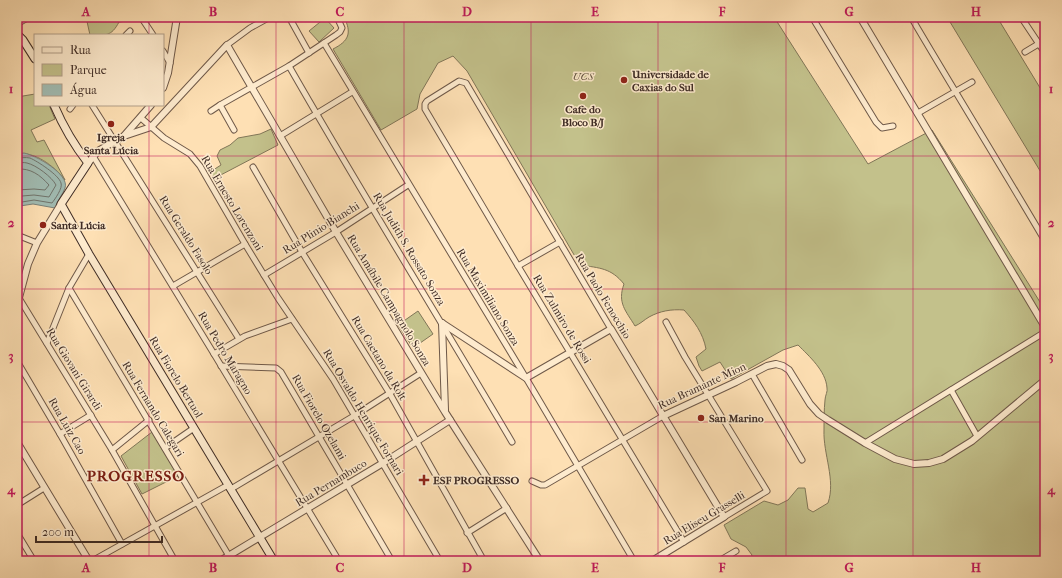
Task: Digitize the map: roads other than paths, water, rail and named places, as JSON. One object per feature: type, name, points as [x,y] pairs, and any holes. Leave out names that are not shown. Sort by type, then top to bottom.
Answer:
[{"type":"main road","points":[[17,34],[21,37],[34,57]]},
{"type":"main road","points":[[17,40],[26,46]]},
{"type":"main road","points":[[54,106],[74,144],[88,163],[61,204]]},
{"type":"main road","name":"Rua Fiorelo Bertuol","points":[[61,204],[89,254],[274,561]]},
{"type":"street","points":[[17,24],[29,17]]},
{"type":"street","points":[[141,17],[152,34]]},
{"type":"street","points":[[164,86],[170,63],[177,17]]},
{"type":"street","points":[[88,163],[93,156],[103,148],[124,136],[151,127],[227,45],[250,28],[270,17]]},
{"type":"street","points":[[289,17],[309,53]]},
{"type":"street","points":[[211,111],[324,44],[340,32],[342,28],[337,17]]},
{"type":"street","points":[[812,17],[876,122],[882,128],[893,126]]},
{"type":"street","points":[[860,17],[1045,327]]},
{"type":"street","points":[[911,17],[955,92],[987,141],[1045,241]]},
{"type":"street","points":[[1021,17],[1045,53]]},
{"type":"street","points":[[1026,52],[1045,40]]},
{"type":"street","name":"Rua Maximiliano Sonza","points":[[324,44],[526,378],[634,561]]},
{"type":"street","name":"Rua Amábile Campagnolo Sonza","points":[[227,45],[336,232],[421,373],[540,561]]},
{"type":"street","points":[[164,53],[170,63]]},
{"type":"street","name":"Rua Judith S. Rossato Sonza","points":[[289,66],[512,442]]},
{"type":"street","name":"Rua Paolo Fenocchio","points":[[424,106],[427,101],[459,81],[466,83],[724,517]]},
{"type":"street","points":[[918,113],[972,82]]},
{"type":"street","points":[[280,136],[352,92]]},
{"type":"street","points":[[220,105],[234,130]]},
{"type":"street","name":"Rua Geraldo Fasolo","points":[[93,106],[239,339]]},
{"type":"street","points":[[124,136],[150,106]]},
{"type":"street","name":"Rua Zulmiro de Rossi","points":[[424,106],[518,266],[684,542]]},
{"type":"street","name":"Rua Ernesto Lorenzoni","points":[[141,118],[164,138],[190,154],[196,160],[264,275]]},
{"type":"street","name":"Rua Pedro Maragno","points":[[93,156],[339,561]]},
{"type":"street","name":"Rua Caetano da Rolt","points":[[253,167],[302,252],[390,394],[484,561]]},
{"type":"street","name":"Rua Plinio Bianchi","points":[[264,275],[336,232],[408,185]]},
{"type":"street","points":[[17,305],[28,264],[37,243],[61,204]]},
{"type":"street","points":[[17,235],[37,243]]},
{"type":"street","points":[[518,266],[560,242]]},
{"type":"street","points":[[173,286],[245,244]]},
{"type":"street","points":[[47,343],[69,288],[89,254]]},
{"type":"street","name":"Rua Osvaldo Henrique Fornari","points":[[264,275],[292,320],[333,379],[440,561]]},
{"type":"street","name":"Rua Fernando Calegari","points":[[69,288],[231,558]]},
{"type":"street","name":"Rua Giovani Girardi","points":[[19,298],[112,450],[175,561]]},
{"type":"street","points":[[214,354],[239,339],[292,320]]},
{"type":"street","points":[[666,322],[708,395]]},
{"type":"street","points":[[442,323],[526,378],[611,329]]},
{"type":"street","points":[[442,323],[445,412]]},
{"type":"street","points":[[866,443],[1045,332]]},
{"type":"street","name":"Rua Luiz Cao","points":[[17,362],[60,434],[122,544]]},
{"type":"street","name":"Rua Bramante Mion","points":[[532,481],[545,485],[663,416],[767,366],[776,364],[789,370],[810,404],[819,414],[895,459],[914,464],[928,464],[943,459],[977,436],[1045,380]]},
{"type":"street","name":"Rua Fiorelo Ozelami","points":[[221,366],[276,368],[281,372],[392,561]]},
{"type":"street","points":[[17,442],[44,488],[91,561],[155,525],[230,487],[278,460],[354,416],[421,373]]},
{"type":"street","points":[[752,374],[802,460]]},
{"type":"street","points":[[951,390],[977,436]]},
{"type":"street","name":"Rua Eliseu Grasselli","points":[[652,561],[767,491],[708,395]]},
{"type":"street","points":[[60,434],[91,415]]},
{"type":"street","points":[[112,450],[149,420]]},
{"type":"street","name":"Rua Pernambuco","points":[[220,561],[231,558],[260,537],[383,463],[450,420]]},
{"type":"street","points":[[165,448],[194,428]]},
{"type":"street","points":[[17,505],[44,488]]},
{"type":"street","points":[[467,533],[507,508]]},
{"type":"street","points":[[17,533],[34,561]]},
{"type":"street","points":[[719,561],[736,551]]},
{"type":"water","points":[[24,153],[43,161],[57,171],[62,177],[65,183],[65,188],[55,208],[33,204],[20,206],[17,204],[17,154]]},
{"type":"place","name":"Universidade de Caxias do Sul","points":[[624,80]]},
{"type":"place","name":"Cafe do Bloco B/J","points":[[583,96]]},
{"type":"place","name":"Igreja Santa Lúcia","points":[[111,124]]},
{"type":"place","name":"Santa Lúcia","points":[[43,225]]},
{"type":"place","name":"San Marino","points":[[701,418]]},
{"type":"place","name":"ESF PROGRESSO","points":[[424,480]]},
{"type":"district","name":"PROGRESSO","points":[[136,476]]},
{"type":"park label","name":"UCS","points":[[583,76]]}]
